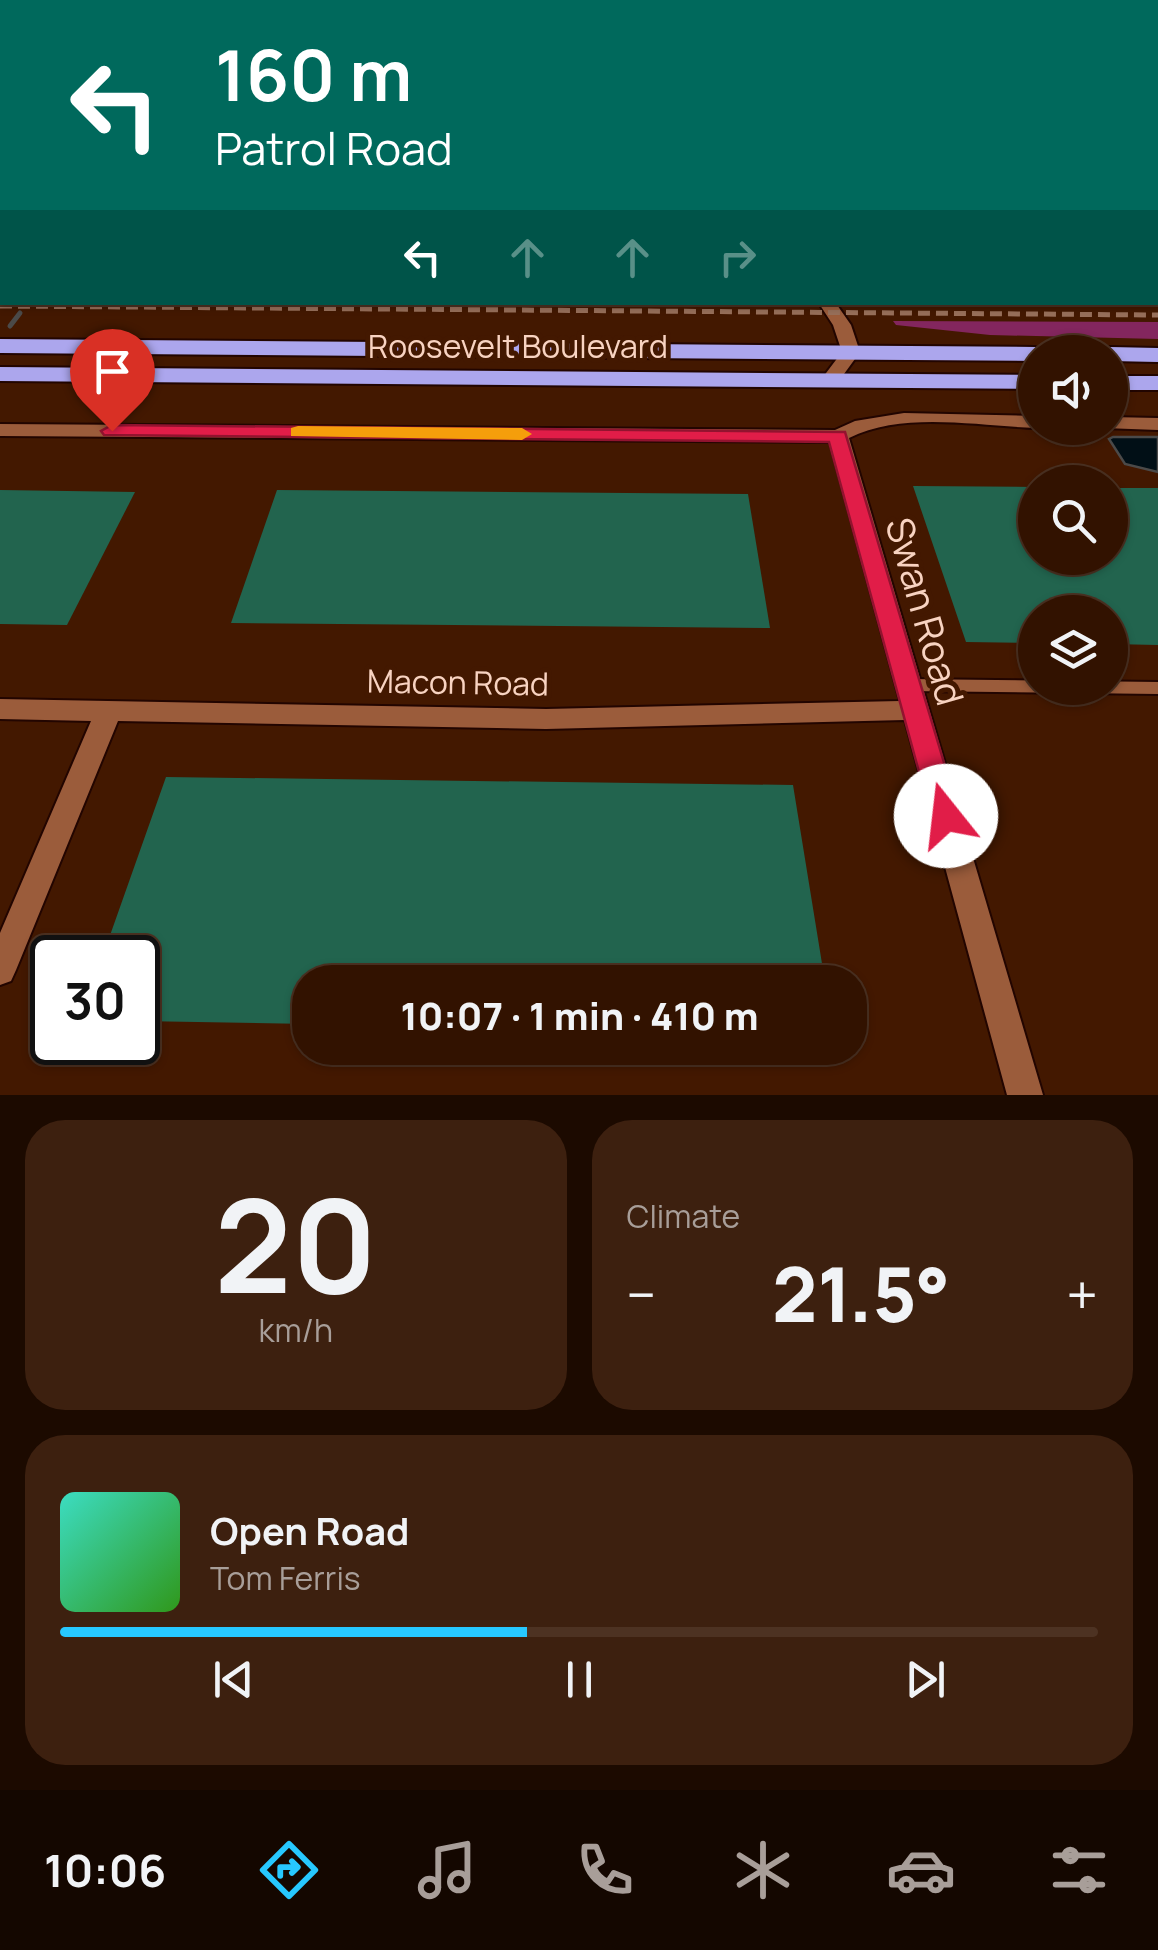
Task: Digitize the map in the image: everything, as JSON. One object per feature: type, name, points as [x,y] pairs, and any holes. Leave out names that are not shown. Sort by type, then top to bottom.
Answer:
[{"type":"highway","name":"Roosevelt Boulevard","points":[[0,346],[1018,354]]},
{"type":"highway","points":[[1128,354],[1158,354]]},
{"type":"highway","name":"Roosevelt Boulevard","points":[[0,374],[1018,382]]},
{"type":"highway","points":[[1128,383],[1158,383]]},
{"type":"street","points":[[828,305],[842,325],[852,352],[830,381]]},
{"type":"street","points":[[0,430],[838,436],[852,426],[881,420],[1018,422]]},
{"type":"street","points":[[1128,423],[1158,424]]},
{"type":"street","name":"Swan Road","points":[[838,436],[1025,1095]]},
{"type":"street","name":"Macon Road","points":[[0,709],[546,719],[912,698]]},
{"type":"street","points":[[0,970],[109,710]]},
{"type":"lane","points":[[912,698],[1158,688]]},
{"type":"shaded area","points":[[893,321],[1158,322],[1158,339],[1128,338],[1128,335],[990,335],[896,325]]},
{"type":"shaded area","points":[[1128,437],[1158,437],[1158,472],[1125,464],[1113,445],[1128,445]]},
{"type":"building","points":[[913,486],[1018,487],[1018,575],[1128,575],[1128,488],[1158,488],[1158,645],[1128,644],[1128,595],[1018,595],[1018,643],[966,642]]},
{"type":"building","points":[[0,490],[135,492],[67,625],[0,624]]},
{"type":"building","points":[[277,490],[748,494],[770,628],[231,623]]},
{"type":"building","points":[[166,777],[793,785],[822,965],[292,965],[292,1024],[160,1021],[160,935],[110,935]]},
{"type":"waterway","points":[[10,326],[20,313]]},
{"type":"railway","points":[[0,306],[1158,315]]},
{"type":"slow traffic","points":[[298,432],[522,434]]},
{"type":"route","points":[[112,431],[838,436],[946,816]]}]
